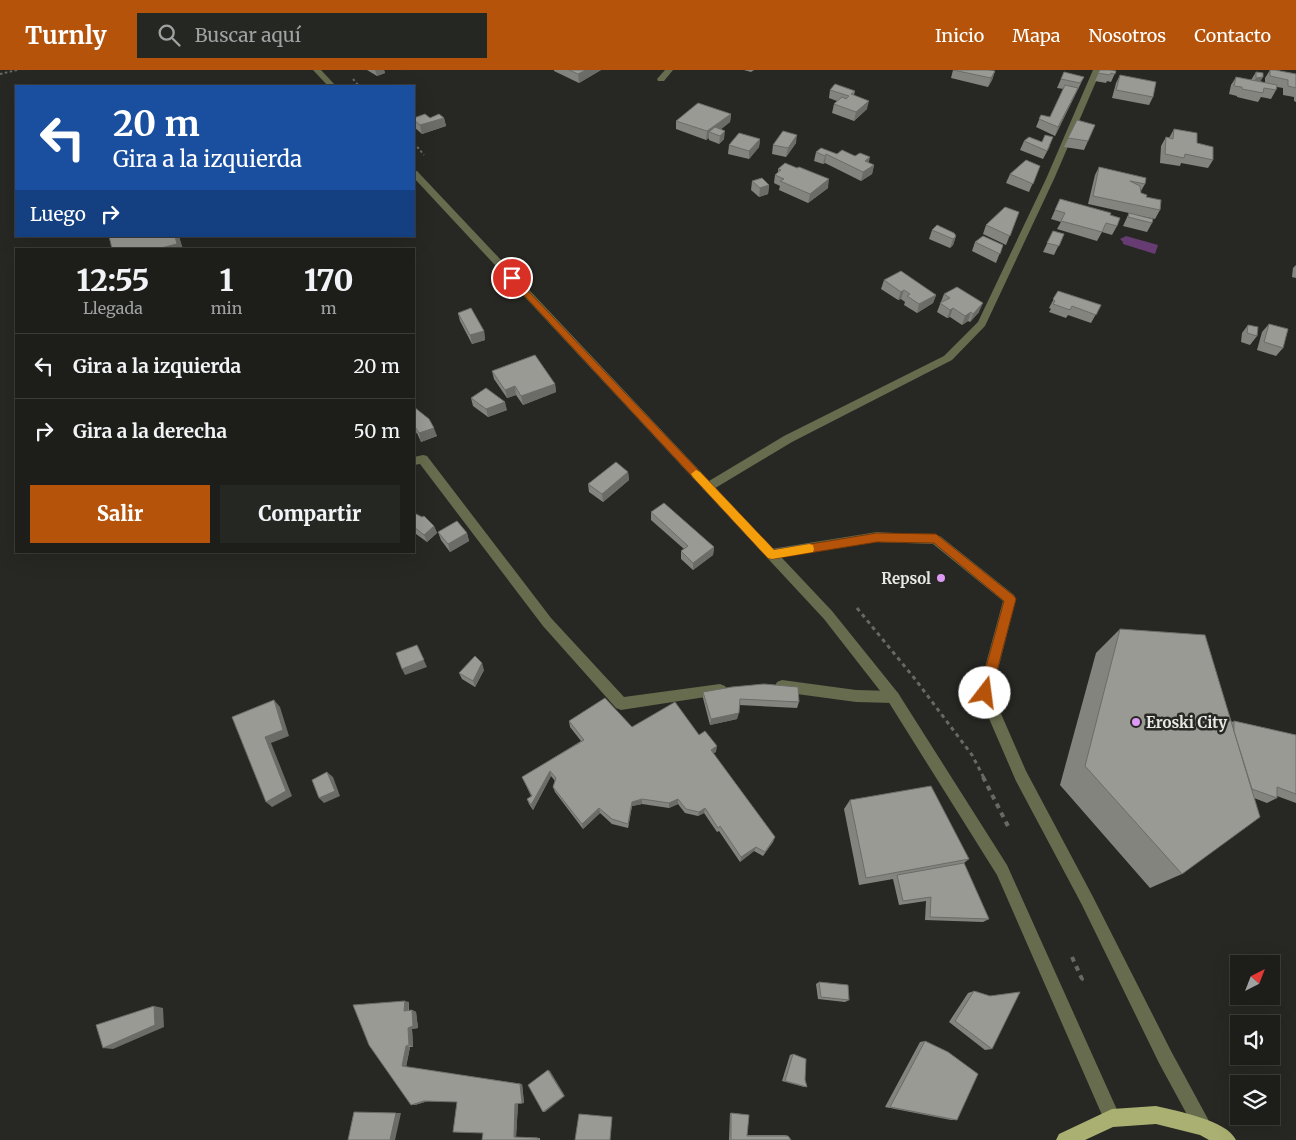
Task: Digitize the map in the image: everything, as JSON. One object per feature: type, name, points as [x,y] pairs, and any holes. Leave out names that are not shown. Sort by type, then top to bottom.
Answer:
[{"type":"main road","points":[[1065,1140],[1112,1118],[1156,1116],[1203,1127],[1227,1140]]},
{"type":"street","points":[[317,70],[331,85]]},
{"type":"street","points":[[661,79],[669,70]]},
{"type":"street","points":[[708,487],[788,439],[948,358],[982,324],[1050,179],[1097,70]]},
{"type":"street","points":[[415,174],[828,615],[893,697],[1002,870],[1112,1118]]},
{"type":"street","points":[[415,461],[422,459],[548,622],[621,704],[734,688]]},
{"type":"street","points":[[772,554],[877,537],[936,538],[1010,599],[985,693],[1021,776],[1087,900],[1165,1057],[1203,1127]]},
{"type":"street","points":[[770,685],[856,696],[893,697]]},
{"type":"path","points":[[0,74],[17,70]]},
{"type":"shaded area","points":[[1126,236],[1158,245],[1155,254],[1123,244],[1120,239]]},
{"type":"building","points":[[569,70],[586,70],[578,74]]},
{"type":"building","points":[[953,70],[989,70],[995,71],[991,78]]},
{"type":"building","points":[[1100,70],[1116,71],[1115,74],[1111,73],[1110,75],[1098,73]]},
{"type":"building","points":[[1270,70],[1296,74],[1296,88],[1288,86],[1288,80],[1270,76]]},
{"type":"building","points":[[1064,72],[1084,77],[1080,83],[1061,79]]},
{"type":"building","points":[[1256,72],[1263,73],[1263,77],[1256,78]]},
{"type":"building","points":[[1120,75],[1156,82],[1153,97],[1116,90]]},
{"type":"building","points":[[1236,77],[1277,85],[1276,90],[1264,88],[1263,93],[1242,89],[1242,87],[1234,86]]},
{"type":"building","points":[[835,84],[855,91],[851,94],[869,101],[856,112],[834,104],[842,97],[846,99],[849,96],[830,90]]},
{"type":"building","points":[[1065,85],[1078,88],[1058,127],[1039,119],[1041,115],[1050,117]]},
{"type":"building","points":[[698,103],[731,114],[707,131],[676,121]]},
{"type":"building","points":[[425,114],[430,118],[439,114],[444,118],[420,125],[415,121],[415,118]]},
{"type":"building","points":[[1077,120],[1095,125],[1088,141],[1068,138]]},
{"type":"building","points":[[715,127],[725,131],[720,136],[709,132]]},
{"type":"building","points":[[1174,129],[1197,133],[1197,143],[1213,147],[1213,160],[1185,154],[1184,158],[1165,154],[1166,137],[1173,139]]},
{"type":"building","points":[[783,131],[797,135],[788,148],[773,145]]},
{"type":"building","points":[[739,133],[760,139],[749,151],[729,145]]},
{"type":"building","points":[[1045,135],[1053,137],[1047,151],[1024,141],[1029,137],[1042,142]]},
{"type":"building","points":[[821,148],[837,154],[842,150],[855,156],[860,153],[870,157],[865,161],[874,165],[863,172],[826,154],[825,156],[816,152]]},
{"type":"building","points":[[1026,160],[1040,166],[1033,184],[1010,174]]},
{"type":"building","points":[[785,163],[829,179],[810,194],[780,181],[784,179],[775,175],[781,170],[778,169]]},
{"type":"building","points":[[1099,167],[1146,178],[1145,184],[1130,181],[1140,186],[1141,193],[1147,195],[1146,197],[1161,200],[1160,210],[1093,196]]},
{"type":"building","points":[[762,178],[769,185],[760,188],[752,181]]},
{"type":"building","points":[[1060,199],[1111,213],[1110,215],[1120,218],[1117,226],[1106,223],[1102,232],[1061,221],[1065,213],[1055,210]]},
{"type":"building","points":[[1005,207],[1019,212],[1010,236],[986,225]]},
{"type":"building","points":[[1129,213],[1153,219],[1152,223],[1128,217]]},
{"type":"building","points":[[937,225],[954,233],[956,236],[953,239],[932,230]]},
{"type":"building","points":[[1053,231],[1064,234],[1059,246],[1047,243]]},
{"type":"building","points":[[983,236],[1003,245],[1000,254],[975,242]]},
{"type":"building","points":[[109,237],[175,237],[177,244],[161,248],[112,248]]},
{"type":"building","points":[[901,271],[936,295],[919,304],[907,296],[910,294],[904,290],[901,292],[884,280]]},
{"type":"building","points":[[957,287],[983,303],[973,314],[971,312],[965,316],[953,308],[950,310],[940,303],[950,298],[944,294]]},
{"type":"building","points":[[1058,291],[1101,305],[1096,315],[1072,306],[1070,310],[1053,304],[1055,301],[1053,299]]},
{"type":"building","points":[[471,308],[484,331],[470,335],[458,313]]},
{"type":"building","points":[[1269,324],[1288,329],[1283,348],[1264,342]]},
{"type":"building","points":[[1248,325],[1258,327],[1257,336],[1247,333]]},
{"type":"building","points":[[535,355],[555,384],[521,396],[515,386],[505,390],[492,371]]},
{"type":"building","points":[[486,388],[505,402],[486,409],[471,398]]},
{"type":"building","points":[[415,408],[429,419],[434,428],[419,433],[415,427]]},
{"type":"building","points":[[616,462],[628,472],[602,494],[588,484]]},
{"type":"building","points":[[664,503],[714,547],[693,563],[681,551],[688,546],[651,512]]},
{"type":"building","points":[[415,514],[424,516],[434,526],[424,535],[415,528]]},
{"type":"building","points":[[457,521],[467,533],[448,544],[438,532]]},
{"type":"building","name":"Eroski City","points":[[1120,629],[1205,635],[1260,817],[1182,874],[1085,766]]},
{"type":"building","points":[[417,645],[424,660],[402,669],[396,653]]},
{"type":"building","points":[[475,656],[482,663],[473,681],[459,673]]},
{"type":"building","points":[[764,684],[798,687],[799,702],[740,699],[739,713],[711,719],[703,692]]},
{"type":"building","points":[[605,698],[632,727],[675,702],[699,735],[705,731],[717,746],[711,750],[775,837],[765,852],[756,847],[741,857],[705,808],[699,812],[686,809],[678,799],[669,803],[642,799],[632,802],[628,824],[612,819],[599,808],[582,824],[553,787],[556,778],[550,771],[531,805],[527,799],[532,796],[522,777],[584,740],[569,721]]},
{"type":"building","points":[[274,700],[283,730],[265,737],[286,791],[266,802],[232,717]]},
{"type":"building","points":[[1234,721],[1296,735],[1296,794],[1277,787],[1277,798],[1252,789],[1234,731]]},
{"type":"building","points":[[327,772],[335,791],[319,798],[312,780]]},
{"type":"building","points":[[931,786],[969,859],[866,878],[850,800]]},
{"type":"building","points":[[964,863],[989,919],[930,917],[931,897],[903,901],[897,875]]},
{"type":"building","points":[[819,982],[848,985],[849,1000],[821,997]]},
{"type":"building","points":[[974,991],[990,996],[1020,992],[992,1049],[955,1021]]},
{"type":"building","points":[[405,1001],[404,1011],[412,1010],[413,1026],[408,1028],[409,1045],[406,1046],[402,1066],[520,1084],[522,1103],[515,1104],[514,1137],[538,1138],[538,1140],[482,1140],[483,1133],[453,1132],[457,1102],[424,1101],[411,1105],[369,1045],[353,1005]]},
{"type":"building","points":[[154,1006],[155,1025],[103,1048],[96,1025]]},
{"type":"building","points":[[925,1041],[948,1052],[978,1074],[957,1120],[890,1107]]},
{"type":"building","points":[[793,1054],[806,1059],[805,1080],[807,1087],[785,1081]]},
{"type":"building","points":[[548,1070],[564,1096],[543,1112],[528,1085]]},
{"type":"building","points":[[354,1112],[396,1113],[390,1140],[348,1140]]},
{"type":"building","points":[[731,1113],[749,1115],[747,1136],[788,1136],[791,1140],[731,1140]]},
{"type":"building","points":[[579,1114],[612,1117],[610,1140],[575,1140]]},
{"type":"slow traffic","points":[[696,474],[772,554],[809,549]]},
{"type":"place","name":"Repsol","points":[[941,578]]},
{"type":"place","name":"Eroski City","points":[[1136,722]]},
{"type":"route","points":[[512,278],[772,554],[877,537],[936,538],[1010,599],[985,693]]}]
